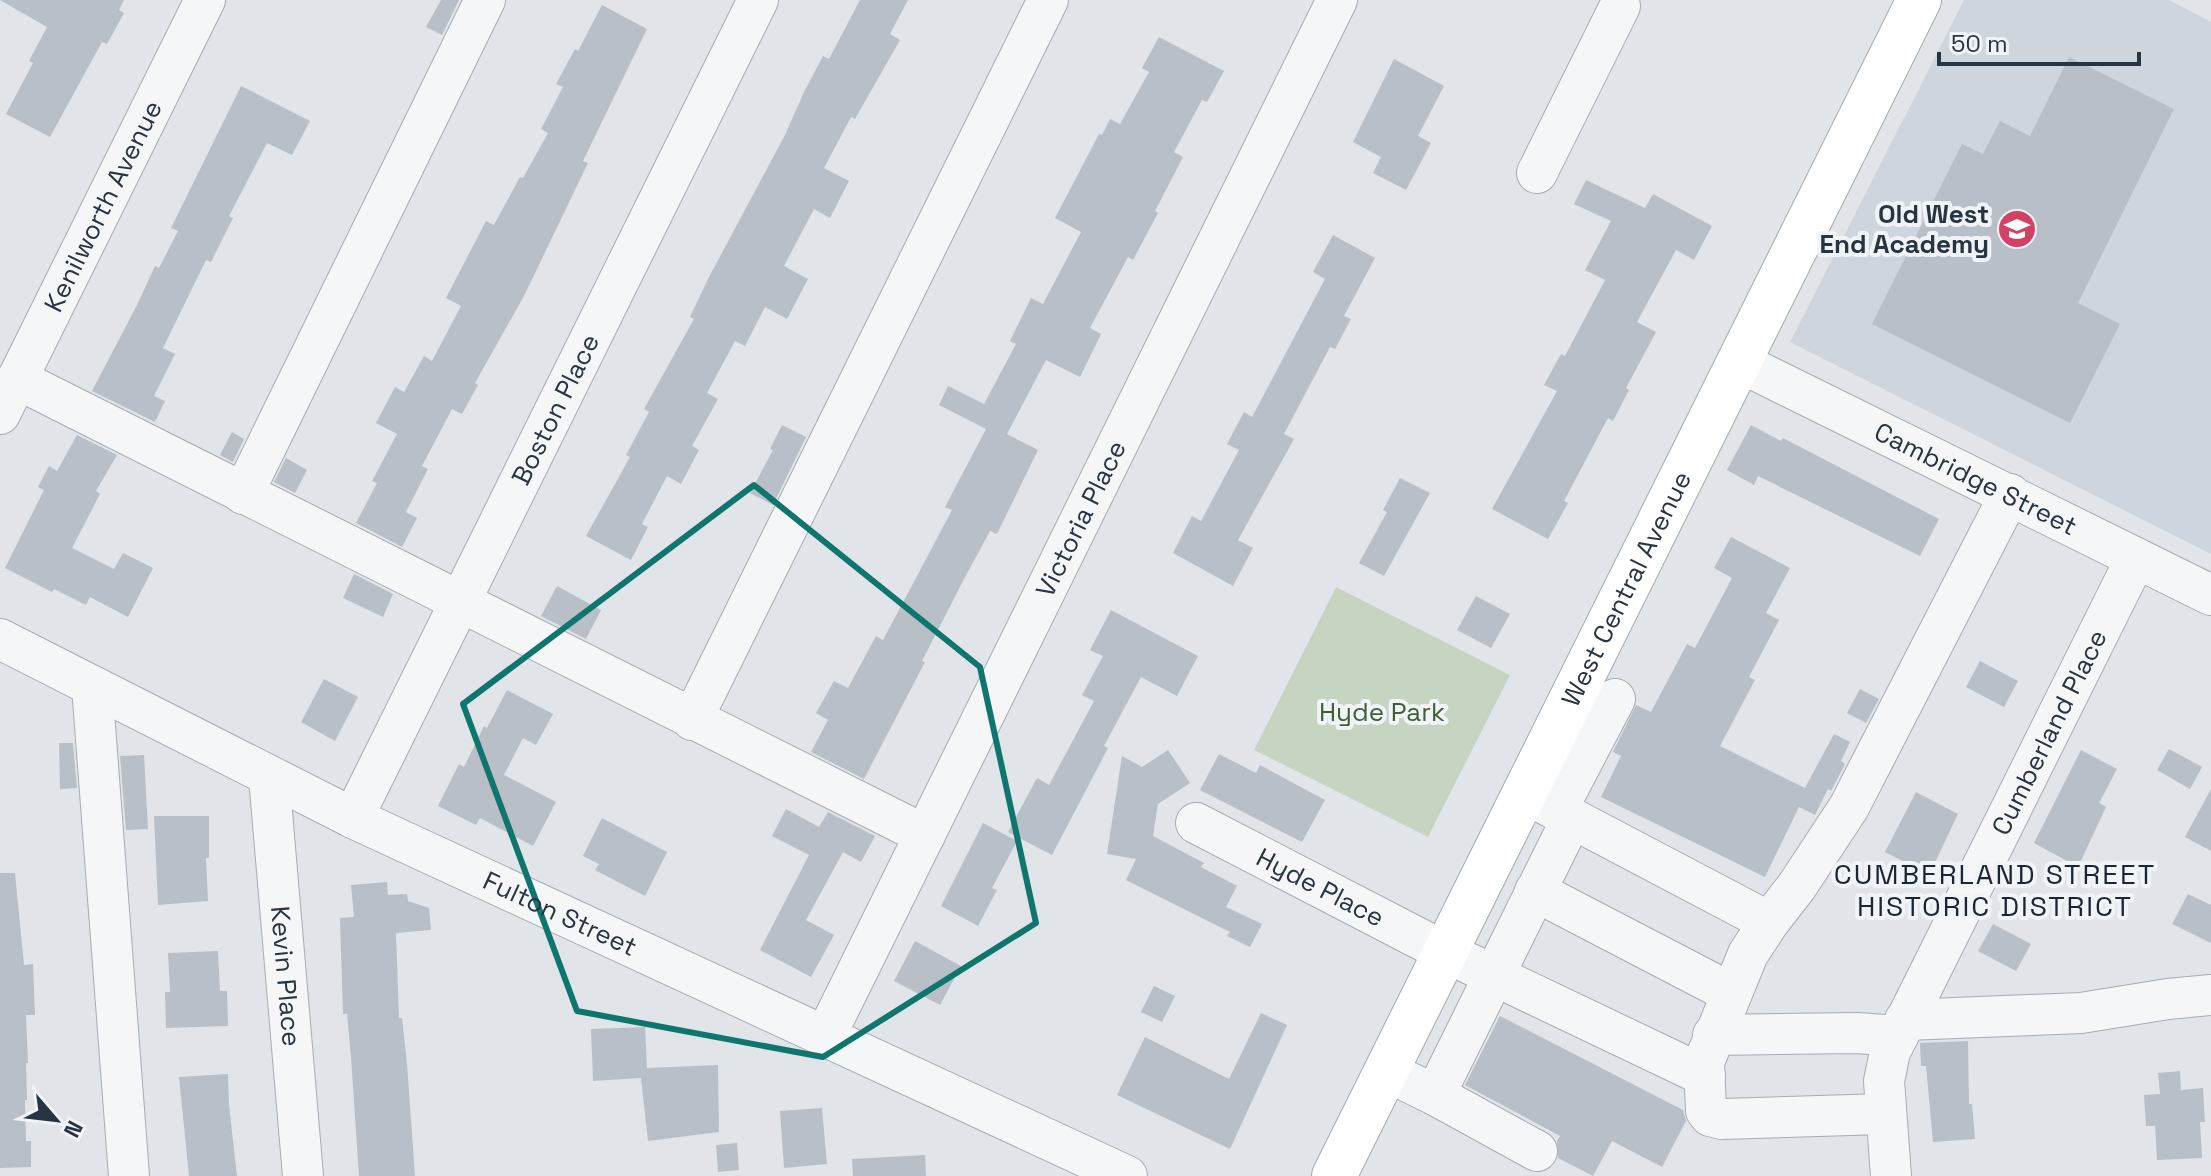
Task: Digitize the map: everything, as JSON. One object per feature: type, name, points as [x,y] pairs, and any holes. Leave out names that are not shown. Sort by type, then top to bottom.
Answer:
[{"type":"main road","name":"West Central Avenue","points":[[1334,1176],[1445,952],[1551,807],[1739,362],[1919,0]]},
{"type":"street","name":"Kenilworth Avenue","points":[[8,396],[205,0]]},
{"type":"street","points":[[243,494],[485,0]]},
{"type":"street","name":"Boston Place","points":[[353,818],[758,0]]},
{"type":"street","points":[[692,720],[1048,0]]},
{"type":"street","name":"Victoria Place","points":[[825,1037],[1337,0]]},
{"type":"street","points":[[1537,173],[1624,8]]},
{"type":"street","name":"Cambridge Street","points":[[1739,362],[2211,595]]},
{"type":"street","points":[[8,396],[243,494],[925,835]]},
{"type":"street","points":[[1884,1114],[1722,1119],[1710,1116],[1706,1111],[1704,1062],[1748,954],[1849,807],[2010,494]]},
{"type":"street","name":"Cumberland Place","points":[[1891,1176],[1884,1114],[1884,1081],[1890,1052],[2136,558]]},
{"type":"street","name":"Fulton Street","points":[[0,639],[353,818],[1127,1176]]},
{"type":"street","points":[[92,686],[129,1176]]},
{"type":"street","points":[[1435,1095],[1535,891],[1551,807],[1615,699]]},
{"type":"street","name":"Kevin Place","points":[[269,777],[303,1176]]},
{"type":"street","points":[[1551,807],[1769,922]]},
{"type":"street","name":"Hyde Place","points":[[1196,823],[1445,952],[1705,1076]]},
{"type":"street","points":[[1535,891],[1731,993]]},
{"type":"street","points":[[1713,1035],[1857,1033],[2081,1013],[2211,995]]},
{"type":"street","points":[[1386,1071],[1537,1151]]},
{"type":"highlighted area","points":[[754,485],[980,667],[1036,923],[823,1057],[577,1011],[463,704]]},
{"type":"shaded area","points":[[1964,0],[2169,0],[2211,22],[2211,554],[1790,342]]},
{"type":"green space","name":"Hyde Park","points":[[1336,587],[1510,675],[1428,837],[1254,750]]},
{"type":"building","points":[[0,0],[124,0],[119,10],[124,13],[107,44],[102,42],[50,137],[6,114],[33,63],[29,61],[47,27]]},
{"type":"building","points":[[441,0],[459,0],[442,35],[426,27]]},
{"type":"building","points":[[860,0],[908,0],[890,34],[900,40],[855,119],[851,117],[824,168],[849,181],[830,218],[814,209],[784,266],[808,279],[787,319],[765,307],[745,346],[735,341],[707,393],[718,399],[692,446],[699,450],[681,484],[667,476],[642,524],[648,527],[631,560],[586,536],[630,457],[626,455],[649,412],[644,409],[694,319],[690,317],[709,277],[785,135],[823,56],[829,59]]},
{"type":"building","points":[[602,5],[647,29],[583,161],[588,163],[524,296],[475,383],[478,385],[462,414],[452,409],[422,466],[428,469],[406,512],[417,518],[402,547],[356,523],[377,483],[372,481],[397,434],[376,423],[395,387],[404,392],[424,356],[432,361],[461,306],[446,298],[486,221],[494,225],[548,133],[541,129],[563,87],[556,84],[575,49],[578,51]]},
{"type":"building","points":[[1159,37],[1224,71],[1207,102],[1202,100],[1174,152],[1183,157],[1155,211],[1158,213],[1133,260],[1128,257],[1090,328],[1101,334],[1080,377],[1046,360],[1007,434],[1038,450],[997,534],[990,531],[963,581],[864,779],[811,752],[828,720],[816,713],[834,681],[848,688],[876,636],[883,640],[952,510],[945,507],[986,429],[939,405],[948,386],[984,404],[1016,344],[1010,341],[1031,298],[1043,304],[1081,232],[1055,218],[1099,134],[1102,135],[1110,119],[1120,124],[1149,72],[1142,68]]},
{"type":"building","name":"Old West End Academy","points":[[2069,57],[2174,109],[2078,303],[2120,324],[2070,423],[1872,324],[1962,144],[1983,154],[2000,121],[2030,136]]},
{"type":"building","points":[[1394,59],[1444,86],[1418,136],[1431,143],[1406,190],[1373,173],[1381,157],[1353,142]]},
{"type":"building","points":[[241,86],[310,121],[292,155],[267,143],[229,216],[233,218],[211,262],[206,260],[163,348],[175,354],[154,396],[165,401],[155,422],[92,391],[155,266],[159,268],[178,231],[171,228]]},
{"type":"building","points":[[1586,180],[1645,208],[1653,194],[1712,226],[1694,260],[1676,250],[1637,322],[1656,332],[1626,388],[1629,390],[1613,421],[1608,418],[1564,501],[1568,503],[1548,539],[1492,509],[1557,391],[1544,385],[1561,354],[1565,356],[1605,280],[1585,270],[1611,221],[1574,204]]},
{"type":"building","points":[[1333,235],[1375,258],[1344,316],[1351,319],[1335,349],[1330,347],[1284,434],[1294,439],[1238,540],[1253,548],[1233,586],[1173,553],[1192,516],[1201,521],[1239,450],[1227,444],[1244,412],[1252,417],[1325,279],[1313,272]]},
{"type":"building","points":[[782,425],[806,437],[773,505],[750,493],[773,450],[770,449]]},
{"type":"building","points":[[1751,425],[1781,441],[1783,438],[1939,519],[1920,556],[1758,476],[1754,485],[1727,470]]},
{"type":"building","points":[[232,432],[244,439],[233,462],[220,455]]},
{"type":"building","points":[[77,435],[117,455],[96,491],[100,494],[72,548],[114,569],[123,553],[153,568],[128,617],[90,597],[86,605],[54,589],[52,592],[5,568],[44,490],[38,487],[49,466],[57,471]]},
{"type":"building","points":[[286,458],[307,470],[295,493],[274,482]]},
{"type":"building","points":[[1400,478],[1430,493],[1384,576],[1359,563],[1387,512],[1383,510]]},
{"type":"building","points":[[1731,537],[1790,568],[1766,613],[1779,620],[1749,677],[1755,680],[1720,746],[1805,788],[1834,734],[1850,742],[1841,761],[1845,764],[1831,791],[1828,789],[1815,815],[1799,807],[1765,877],[1601,797],[1621,756],[1613,752],[1636,705],[1651,712],[1687,644],[1695,648],[1732,578],[1714,568]]},
{"type":"building","points":[[354,574],[393,594],[383,617],[343,598]]},
{"type":"building","points":[[557,586],[601,610],[586,639],[541,616]]},
{"type":"building","points":[[1476,596],[1510,614],[1491,648],[1457,630]]},
{"type":"building","points":[[1111,610],[1198,656],[1177,696],[1141,677],[1052,855],[1008,832],[1037,778],[1049,785],[1094,701],[1082,695],[1103,656],[1090,650]]},
{"type":"building","points":[[1980,661],[2018,681],[2004,707],[1966,687]]},
{"type":"building","points":[[324,679],[358,697],[335,741],[301,722]]},
{"type":"building","points":[[1860,689],[1879,699],[1866,723],[1847,713]]},
{"type":"building","points":[[507,690],[553,714],[536,745],[523,738],[504,775],[556,802],[533,846],[480,818],[476,825],[438,806],[459,764],[464,767],[484,726],[487,728]]},
{"type":"building","points":[[59,743],[73,743],[77,788],[60,789]]},
{"type":"building","points":[[2169,749],[2202,767],[2190,789],[2157,770]]},
{"type":"building","points":[[1168,750],[1190,783],[1158,804],[1153,836],[1204,863],[1201,867],[1237,886],[1226,907],[1262,924],[1250,947],[1227,936],[1230,932],[1126,880],[1136,859],[1107,854],[1122,756],[1142,767]]},
{"type":"building","points":[[2081,750],[2117,769],[2099,803],[2106,807],[2078,867],[2034,843]]},
{"type":"building","points":[[1219,754],[1256,773],[1260,765],[1325,800],[1302,842],[1200,790]]},
{"type":"building","points":[[144,755],[148,829],[126,830],[120,756]]},
{"type":"building","points":[[2211,789],[2211,851],[2185,837]]},
{"type":"building","points":[[1916,792],[1958,814],[1929,875],[1885,852]]},
{"type":"building","points":[[786,809],[819,827],[828,812],[875,836],[861,862],[843,852],[806,920],[834,935],[811,977],[760,950],[809,855],[772,836]]},
{"type":"building","points":[[154,816],[209,816],[209,858],[206,858],[208,901],[158,905]]},
{"type":"building","points":[[602,818],[667,852],[645,896],[595,870],[599,864],[583,856]]},
{"type":"building","points":[[983,823],[1017,841],[992,888],[997,890],[978,926],[941,906]]},
{"type":"building","points":[[0,873],[15,873],[24,965],[33,964],[35,1015],[26,1015],[28,1063],[25,1100],[26,1141],[31,1141],[31,1167],[0,1168]]},
{"type":"building","points":[[387,882],[388,895],[407,894],[408,901],[429,908],[431,930],[396,933],[399,1018],[402,1018],[407,1064],[415,1176],[359,1176],[347,1014],[343,1014],[340,918],[354,917],[351,885]]},
{"type":"building","points":[[2188,894],[2211,905],[2211,943],[2172,924]]},
{"type":"building","points":[[1993,924],[2031,944],[2016,971],[1978,951]]},
{"type":"building","points":[[915,941],[961,966],[940,1005],[894,981]]},
{"type":"building","points":[[218,951],[220,991],[227,991],[228,1026],[166,1028],[165,992],[170,992],[168,953]]},
{"type":"building","points":[[1154,986],[1175,996],[1162,1022],[1141,1012]]},
{"type":"building","points":[[1261,1013],[1287,1025],[1230,1149],[1117,1095],[1145,1037],[1229,1079]]},
{"type":"building","points":[[1500,1016],[1683,1110],[1686,1121],[1662,1167],[1612,1141],[1593,1176],[1558,1158],[1557,1141],[1560,1136],[1465,1085]]},
{"type":"building","points":[[645,1027],[647,1068],[718,1065],[719,1132],[648,1141],[641,1078],[593,1081],[591,1029]]},
{"type":"building","points":[[1968,1041],[1969,1104],[1972,1104],[1975,1139],[1933,1142],[1926,1066],[1921,1066],[1920,1043]]},
{"type":"building","points":[[2180,1071],[2181,1090],[2203,1088],[2205,1122],[2200,1122],[2202,1158],[2157,1160],[2155,1126],[2146,1126],[2144,1095],[2160,1094],[2158,1073]]},
{"type":"building","points":[[228,1074],[237,1176],[189,1176],[179,1077]]},
{"type":"building","points":[[822,1108],[827,1164],[784,1168],[780,1111]]},
{"type":"building","points":[[737,1143],[739,1170],[718,1172],[716,1145]]},
{"type":"building","points":[[925,1155],[926,1176],[853,1176],[852,1159]]},
{"type":"place","name":"Old West End Academy","points":[[2017,229]]},
{"type":"district","name":"CUMBERLAND STREET HISTORIC DISTRICT","points":[[1995,890]]}]
